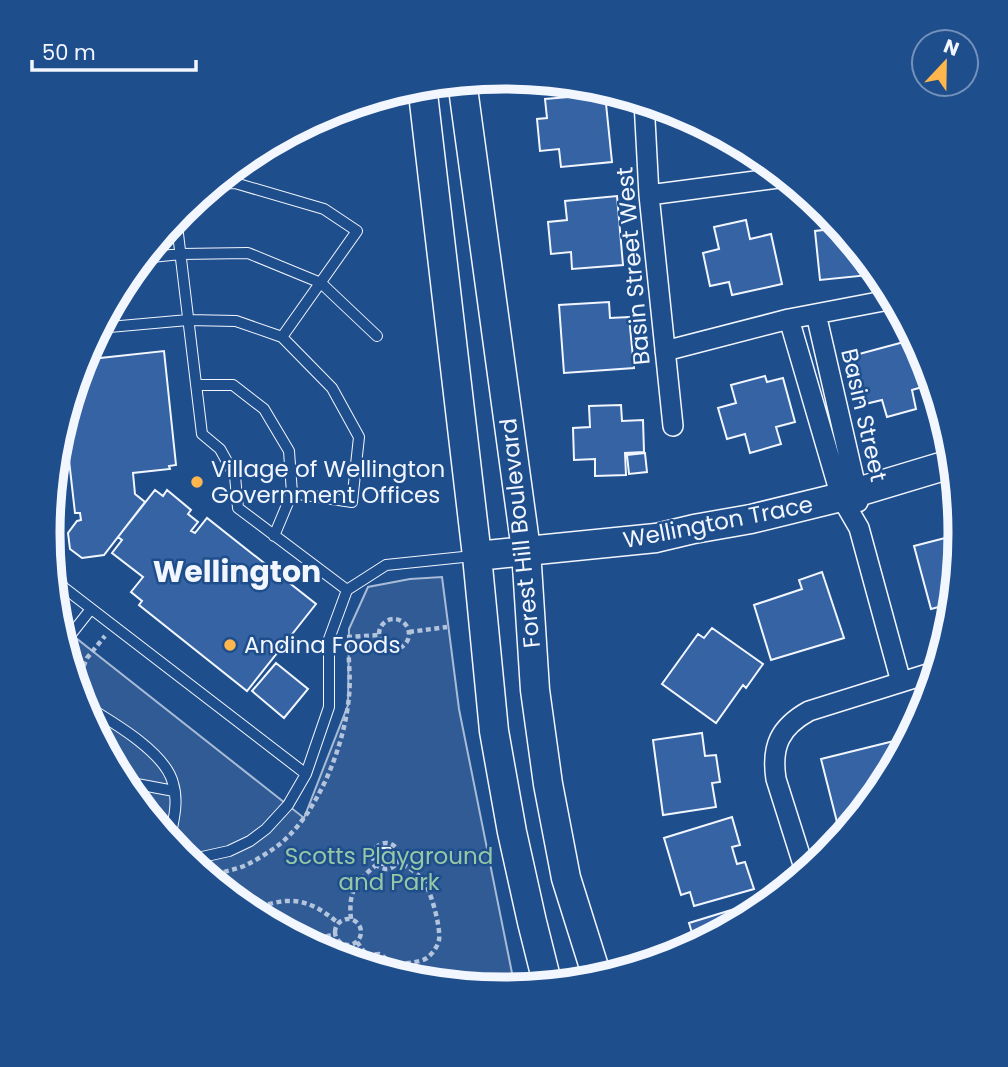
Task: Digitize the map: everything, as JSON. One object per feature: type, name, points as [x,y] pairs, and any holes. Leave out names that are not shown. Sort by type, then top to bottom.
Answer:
[{"type":"main road","name":"Forest Hill Boulevard","points":[[463,91],[526,550],[535,690],[548,784],[566,878],[594,968]]},
{"type":"main road","name":"Forest Hill Boulevard","points":[[423,97],[477,556],[494,731],[512,832],[545,976]]},
{"type":"main road","name":"Wellington Trace","points":[[477,556],[656,538],[751,519],[849,495],[943,466]]},
{"type":"street","name":"Basin Street West","points":[[645,112],[649,195],[673,426]]},
{"type":"street","points":[[649,195],[772,179]]},
{"type":"street","points":[[665,351],[789,319],[883,301]]},
{"type":"street","name":"Basin Street","points":[[816,314],[849,495]]},
{"type":"street","name":"Basin Street","points":[[789,319],[849,495]]},
{"type":"street","points":[[849,495],[901,682]]},
{"type":"street","points":[[802,863],[776,779],[776,747],[783,732],[794,719],[808,711],[925,675]]},
{"type":"lane","points":[[230,183],[324,209],[357,231],[282,337]]},
{"type":"lane","points":[[178,232],[202,434],[219,449],[235,476],[238,508],[346,590]]},
{"type":"lane","points":[[156,257],[248,253],[321,283],[377,336]]},
{"type":"lane","points":[[110,327],[188,320],[236,321],[282,337],[332,388],[359,437],[352,502],[292,493]]},
{"type":"lane","points":[[196,385],[233,386],[264,409],[289,451],[292,493],[274,536]]},
{"type":"lane","points":[[200,857],[229,851],[250,841],[266,829],[288,805],[306,774],[329,707],[329,639],[346,590],[386,565],[477,556]]},
{"type":"lane","points":[[62,586],[306,774]]},
{"type":"lane","points":[[71,634],[91,609]]},
{"type":"lane","points":[[97,713],[154,753],[166,767],[173,783],[176,802],[171,828]]},
{"type":"lane","points":[[137,784],[174,791]]},
{"type":"path","points":[[390,619],[405,623],[409,632],[404,645],[395,649],[386,647],[379,635],[381,625],[390,619]]},
{"type":"path","points":[[82,671],[87,658],[113,625]]},
{"type":"path","points":[[409,632],[447,626]]},
{"type":"path","points":[[343,637],[379,635]]},
{"type":"path","points":[[388,843],[397,849],[398,862],[394,867],[386,870],[376,865],[374,852],[382,844],[388,843]]},
{"type":"path","points":[[395,964],[427,958],[439,939],[437,920],[425,882],[413,870],[398,862]]},
{"type":"path","points":[[351,919],[349,904],[353,891],[359,879],[376,865]]},
{"type":"path","points":[[262,906],[287,901],[306,903],[321,909],[338,923]]},
{"type":"path","points":[[344,919],[351,919],[355,920],[361,929],[361,934],[357,942],[344,944],[338,940],[336,927],[344,919]]},
{"type":"path","points":[[322,939],[335,933]]},
{"type":"path","points":[[357,942],[367,956]]},
{"type":"path","points":[[369,956],[372,954],[383,956],[389,963]]},
{"type":"shaded area","name":"Scotts Playground and Park","points":[[442,577],[459,709],[513,978],[446,974],[389,963],[361,954],[307,932],[233,886],[170,827],[134,780],[93,704],[72,635],[304,818],[348,705],[349,629],[368,587],[410,579]]},
{"type":"building","points":[[580,96],[606,101],[612,162],[561,167],[559,149],[540,151],[537,119],[547,118],[545,99]]},
{"type":"building","points":[[617,196],[623,265],[572,269],[571,252],[551,254],[548,222],[567,220],[565,201]]},
{"type":"building","points":[[746,220],[750,239],[771,234],[782,284],[732,295],[729,282],[710,286],[703,253],[719,249],[714,227]]},
{"type":"building","points":[[828,229],[866,275],[820,280],[815,231]]},
{"type":"building","points":[[609,302],[610,318],[629,317],[634,368],[564,373],[559,305]]},
{"type":"building","points":[[905,342],[923,387],[912,390],[916,409],[887,417],[882,400],[861,405],[848,357]]},
{"type":"building","points":[[164,351],[176,465],[169,466],[170,469],[133,473],[135,494],[145,502],[104,555],[82,558],[70,549],[68,533],[77,521],[81,520],[80,513],[75,513],[68,449],[83,391],[95,359]]},
{"type":"building","points":[[765,376],[767,382],[783,378],[795,422],[776,427],[781,444],[750,453],[745,434],[727,439],[718,408],[736,403],[731,385]]},
{"type":"building","points":[[621,405],[622,421],[643,420],[644,452],[625,453],[626,475],[595,476],[595,459],[574,460],[573,428],[590,427],[589,406]]},
{"type":"building","points":[[645,453],[647,472],[629,474],[627,455]]},
{"type":"building","points":[[155,490],[163,496],[167,490],[191,510],[188,514],[198,522],[191,531],[195,533],[207,518],[316,604],[247,691],[139,605],[142,601],[131,592],[143,577],[112,553],[122,540],[118,537]]},
{"type":"building","points":[[948,537],[942,606],[931,609],[914,546]]},
{"type":"building","points":[[822,572],[844,638],[771,660],[754,605],[802,589],[799,580]]},
{"type":"building","points":[[712,628],[763,664],[746,688],[743,685],[716,723],[662,684],[698,634],[704,638]]},
{"type":"building","points":[[276,663],[308,689],[284,718],[252,691]]},
{"type":"building","points":[[702,733],[705,756],[716,755],[720,782],[712,783],[716,807],[663,815],[653,740]]},
{"type":"building","points":[[894,741],[895,745],[874,780],[838,826],[821,759]]},
{"type":"building","points":[[732,817],[740,845],[732,847],[737,864],[745,862],[754,889],[694,906],[690,892],[681,895],[664,838]]},
{"type":"building","points":[[380,848],[390,848],[395,855],[391,864],[381,865],[376,858]]},
{"type":"building","points":[[748,905],[693,936],[689,923]]},
{"type":"place","name":"Village of Wellington Government Offices","points":[[197,482]]},
{"type":"place","name":"Andina Foods","points":[[230,645]]},
{"type":"district","name":"Wellington","points":[[237,571]]}]
